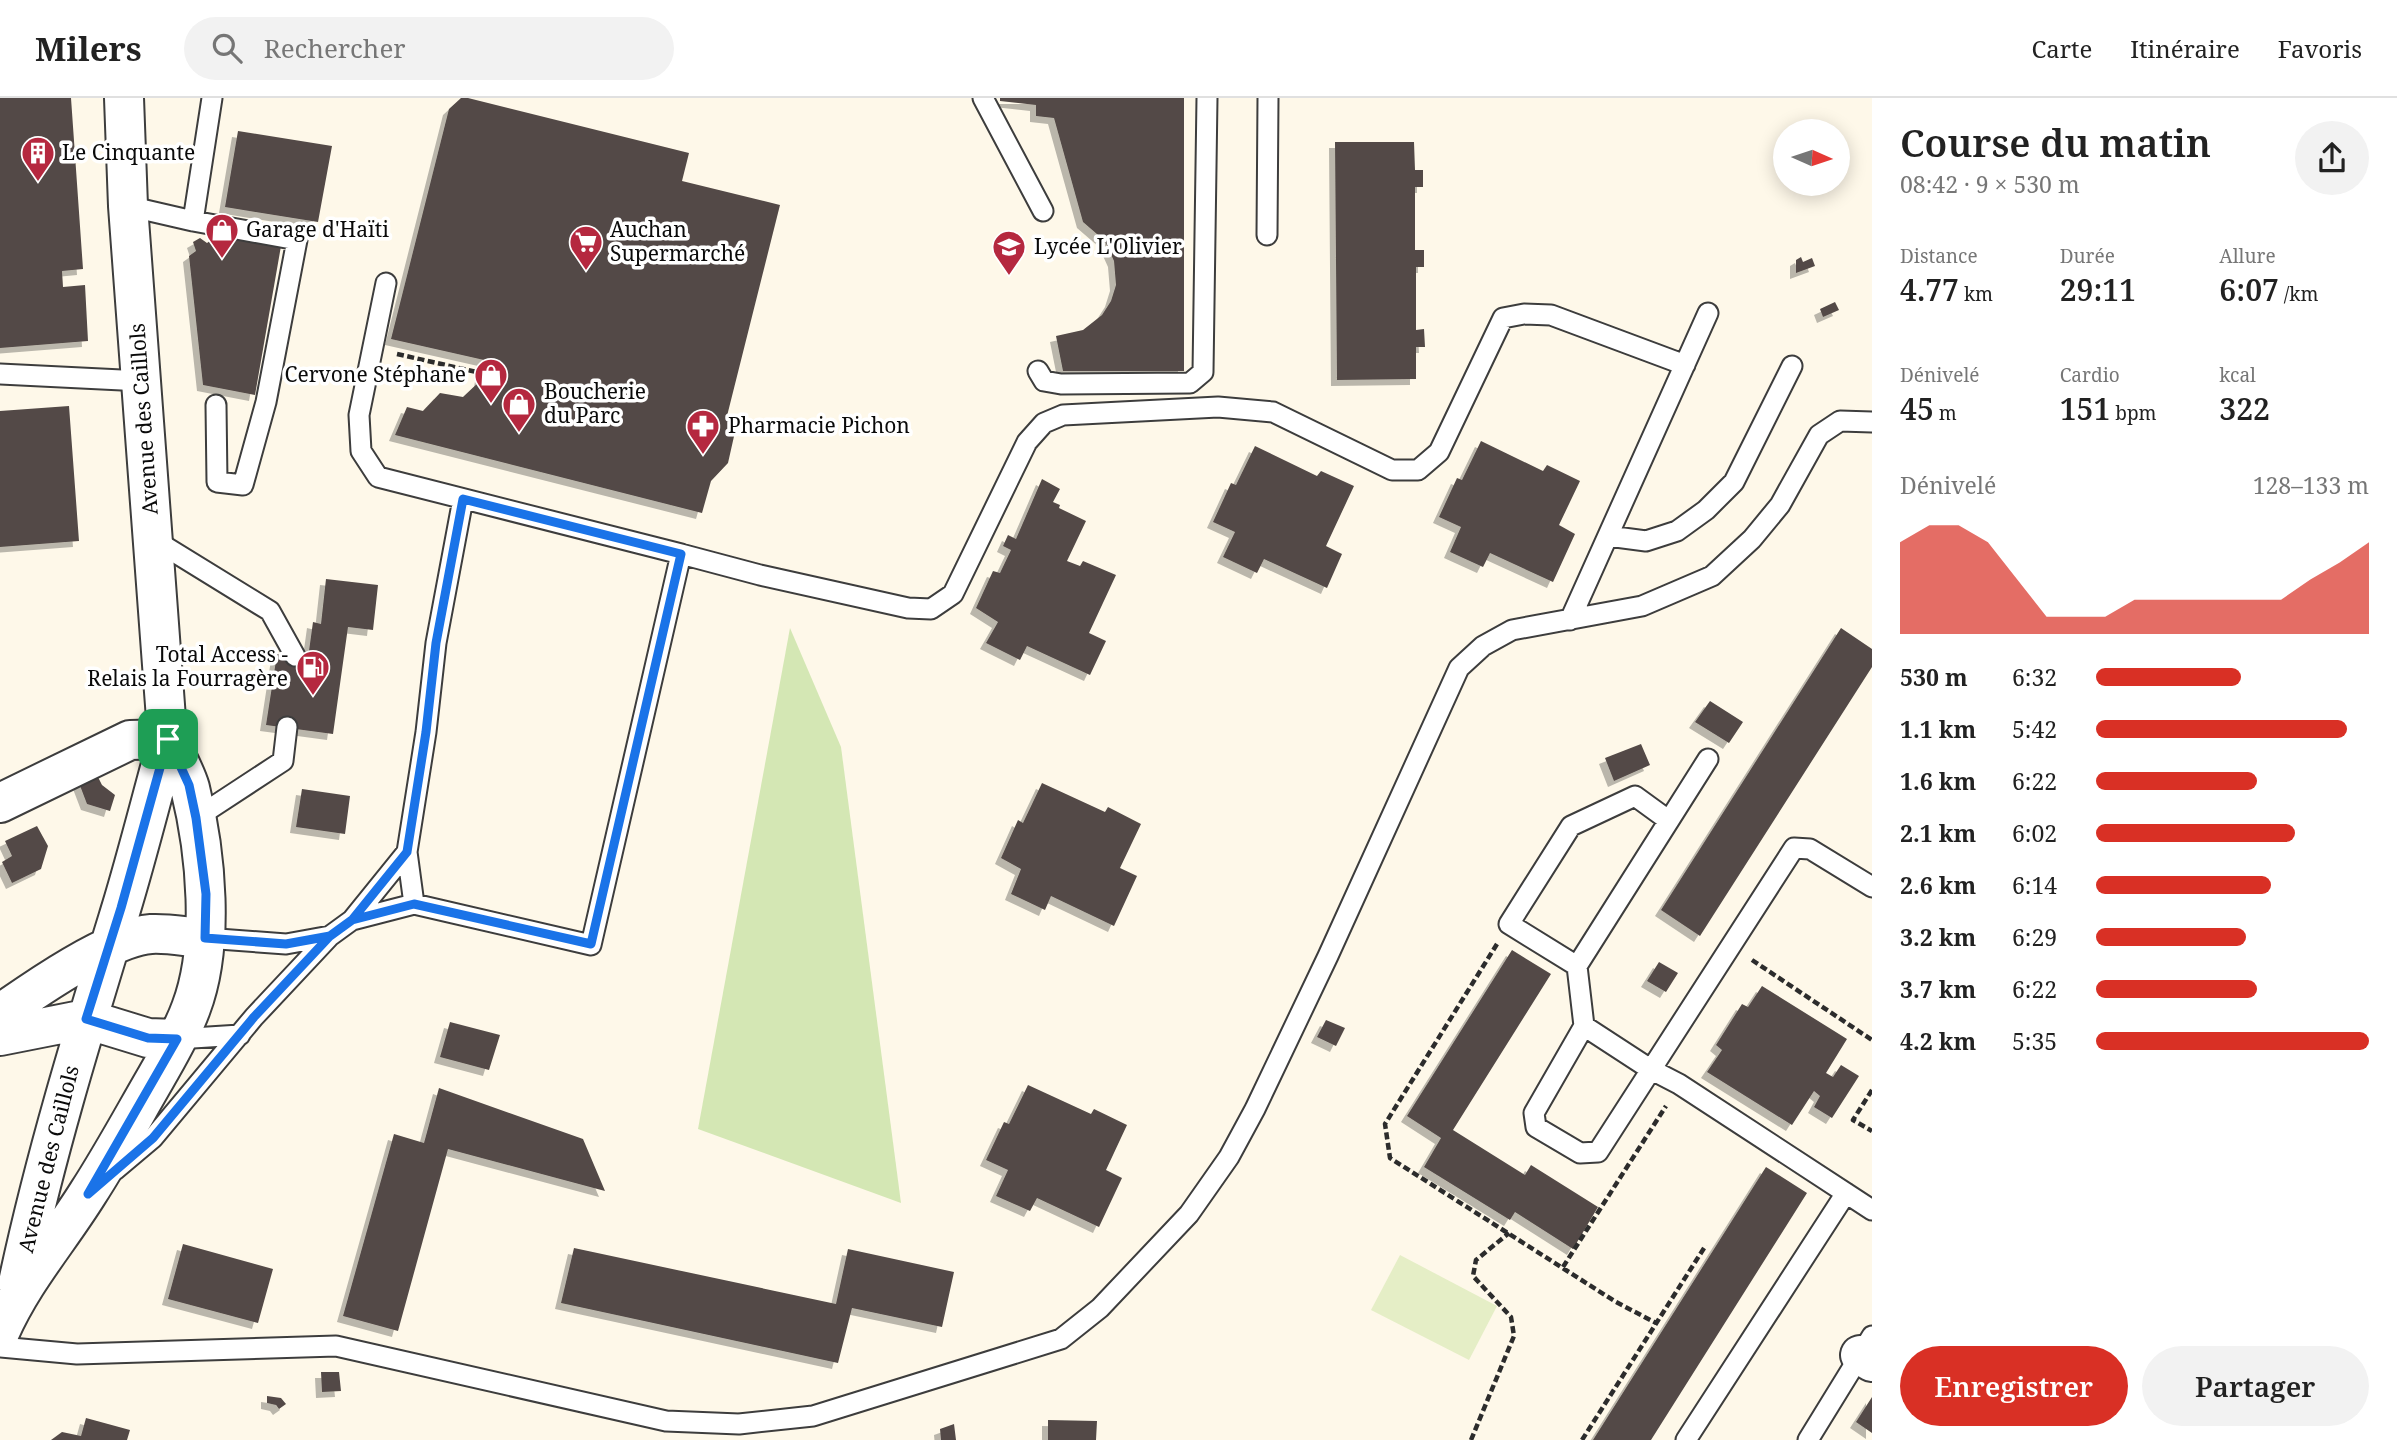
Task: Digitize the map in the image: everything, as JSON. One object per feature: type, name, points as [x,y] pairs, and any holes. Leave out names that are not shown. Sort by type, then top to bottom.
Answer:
[{"type":"street","name":"Avenue des Caillols","points":[[7,1316],[88,1194],[177,1039],[192,1007],[202,966],[205,938],[206,894],[196,818],[189,785],[168,739],[128,206],[124,98]]},
{"type":"street","name":"Avenue des Caillols","points":[[7,1316],[36,1198],[168,739]]},
{"type":"street","points":[[0,803],[130,740],[168,739]]},
{"type":"street","points":[[0,1014],[46,982],[125,940],[150,934],[205,938]]},
{"type":"street","points":[[0,1036],[86,1019],[148,1038],[177,1039]]},
{"type":"lane","points":[[193,221],[212,98]]},
{"type":"lane","points":[[983,98],[1043,211]]},
{"type":"lane","points":[[1038,371],[1044,381],[1061,384],[1190,383],[1203,372],[1207,98]]},
{"type":"lane","points":[[1266,235],[1268,98]]},
{"type":"lane","points":[[128,206],[297,240],[266,402],[243,485],[217,482],[216,405]]},
{"type":"lane","points":[[386,283],[359,415],[361,451],[378,477],[773,578],[908,608],[931,609],[953,594],[1027,442],[1044,424],[1063,415],[1219,407],[1273,412],[1392,470],[1418,470],[1439,452],[1503,318],[1524,314],[1551,315],[1685,365]]},
{"type":"lane","points":[[1570,620],[1708,313]]},
{"type":"lane","points":[[1608,536],[1646,541],[1677,531],[1706,510],[1734,482],[1792,366]]},
{"type":"lane","points":[[0,374],[142,382]]},
{"type":"lane","points":[[0,1347],[77,1354],[336,1346],[666,1421],[739,1424],[813,1416],[1061,1339],[1100,1308],[1189,1214],[1229,1157],[1255,1109],[1328,956],[1459,668],[1483,646],[1511,630],[1642,606],[1712,576],[1752,539],[1780,505],[1819,435],[1840,421],[1872,422]]},
{"type":"lane","points":[[414,904],[407,852],[426,732],[436,643],[463,499]]},
{"type":"lane","points":[[153,539],[270,611],[295,656]]},
{"type":"lane","points":[[352,920],[414,904],[591,944],[681,554]]},
{"type":"lane","points":[[196,818],[283,761],[287,727]]},
{"type":"lane","points":[[1708,759],[1577,966],[1584,1026],[1534,1113],[1536,1127],[1580,1153],[1598,1152],[1794,848],[1810,849],[1872,887]]},
{"type":"lane","points":[[1577,966],[1509,924],[1571,826],[1635,796],[1668,820]]},
{"type":"lane","points":[[88,1194],[153,1138],[254,1017],[330,936],[352,920],[407,852]]},
{"type":"lane","points":[[205,938],[286,944],[330,936]]},
{"type":"lane","points":[[1584,1026],[1650,1069],[1679,1084],[1872,1210]]},
{"type":"lane","points":[[177,1039],[240,1035]]},
{"type":"lane","points":[[1686,1440],[1846,1193]]},
{"type":"lane","points":[[1808,1440],[1868,1351]]},
{"type":"path","points":[[372,348],[481,373]]},
{"type":"path","points":[[1509,924],[1385,1124],[1390,1158],[1616,1302],[1656,1323]]},
{"type":"path","points":[[1730,946],[1872,1040]]},
{"type":"path","points":[[1563,1268],[1679,1084]]},
{"type":"path","points":[[1872,1090],[1853,1120],[1872,1131]]},
{"type":"path","points":[[1471,1440],[1514,1336],[1511,1317],[1473,1276],[1476,1260],[1509,1233]]},
{"type":"path","points":[[1582,1440],[1706,1245]]},
{"type":"green space","points":[[790,628],[841,747],[901,1203],[698,1129]]},
{"type":"green space","points":[[1400,1255],[1497,1306],[1469,1360],[1371,1310]]},
{"type":"building","name":"Le Cinquante","points":[[0,98],[71,98],[83,269],[62,271],[63,287],[85,285],[88,341],[0,348]]},
{"type":"building","name":"Auchan Supermarché","points":[[461,98],[689,153],[682,181],[780,205],[726,420],[737,423],[728,463],[711,481],[702,513],[395,435],[407,407],[423,411],[440,393],[463,397],[480,381],[484,360],[391,339],[449,109]]},
{"type":"building","points":[[1000,98],[1184,98],[1184,371],[1063,371],[1056,336],[1083,330],[1102,315],[1111,301],[1116,285],[1114,261],[1105,241],[1083,222],[1054,118],[1036,116],[1036,105],[1000,101]]},
{"type":"building","points":[[238,131],[332,146],[318,222],[225,207]]},
{"type":"building","points":[[1335,142],[1414,142],[1415,170],[1423,170],[1423,187],[1415,187],[1415,250],[1424,250],[1424,267],[1416,267],[1416,330],[1424,329],[1425,347],[1416,347],[1416,379],[1337,380]]},
{"type":"building","points":[[217,236],[281,246],[255,395],[203,385],[189,256],[196,251],[193,242],[200,238],[207,243]]},
{"type":"building","points":[[1801,257],[1803,262],[1812,258],[1815,266],[1796,273],[1796,260]]},
{"type":"building","points":[[1835,302],[1839,310],[1823,317],[1820,309]]},
{"type":"building","points":[[69,406],[79,541],[0,547],[0,411]]},
{"type":"building","points":[[1481,441],[1543,471],[1547,465],[1580,481],[1559,525],[1575,534],[1553,582],[1490,553],[1483,567],[1450,552],[1461,527],[1439,517],[1457,478],[1462,480]]},
{"type":"building","points":[[1255,446],[1317,476],[1321,471],[1354,486],[1326,546],[1342,554],[1327,588],[1264,559],[1257,573],[1223,557],[1235,532],[1213,522],[1231,483],[1236,485]]},
{"type":"building","points":[[1042,479],[1060,489],[1053,502],[1060,505],[1059,508],[1086,521],[1067,561],[1080,566],[1083,561],[1116,575],[1089,633],[1106,641],[1090,675],[1027,646],[1020,660],[986,643],[998,622],[976,608],[993,571],[1000,573],[1011,550],[1003,546],[1008,535],[1016,539]]},
{"type":"building","points":[[326,579],[378,585],[373,630],[348,627],[333,734],[266,725],[277,654],[308,658],[313,622],[321,624]]},
{"type":"building","points":[[1841,628],[1872,649],[1872,667],[1700,936],[1661,910]]},
{"type":"building","points":[[1710,701],[1743,722],[1729,743],[1695,722]]},
{"type":"building","points":[[1641,744],[1650,765],[1614,781],[1605,758]]},
{"type":"building","points":[[97,775],[102,785],[115,795],[110,811],[87,804],[79,783]]},
{"type":"building","points":[[1042,783],[1105,812],[1108,807],[1141,824],[1120,868],[1137,876],[1114,926],[1051,896],[1045,910],[1011,894],[1021,869],[1001,858],[1018,820],[1023,823]]},
{"type":"building","points":[[302,789],[350,796],[345,834],[296,827]]},
{"type":"building","points":[[37,826],[48,846],[41,869],[12,883],[2,862],[12,856],[5,841]]},
{"type":"building","points":[[1512,950],[1551,974],[1453,1130],[1525,1175],[1531,1165],[1598,1207],[1573,1249],[1515,1212],[1510,1220],[1424,1167],[1441,1138],[1407,1116]]},
{"type":"building","points":[[1659,962],[1678,973],[1666,992],[1647,981]]},
{"type":"building","points":[[1762,986],[1847,1039],[1826,1073],[1833,1077],[1841,1065],[1859,1076],[1832,1118],[1814,1107],[1820,1096],[1814,1091],[1792,1125],[1707,1072],[1722,1050],[1716,1045],[1742,1004],[1748,1007]]},
{"type":"building","points":[[1326,1020],[1345,1028],[1336,1046],[1317,1037]]},
{"type":"building","points":[[450,1022],[500,1035],[489,1070],[440,1057]]},
{"type":"building","points":[[1028,1085],[1091,1114],[1094,1109],[1127,1125],[1106,1170],[1122,1178],[1099,1227],[1037,1198],[1030,1211],[996,1196],[1008,1170],[986,1160],[1004,1122],[1009,1124]]},
{"type":"building","points":[[439,1088],[583,1139],[605,1191],[448,1149],[398,1331],[343,1316],[394,1134],[424,1143]]},
{"type":"building","points":[[1766,1167],[1807,1193],[1651,1440],[1593,1440]]},
{"type":"building","points":[[183,1244],[273,1269],[258,1323],[168,1299]]},
{"type":"building","points":[[574,1248],[836,1304],[848,1249],[954,1272],[942,1327],[852,1308],[838,1363],[561,1303]]},
{"type":"building","points":[[321,1372],[339,1372],[341,1391],[322,1392]]},
{"type":"building","points":[[267,1396],[281,1398],[286,1404],[279,1409],[276,1405],[267,1403]]},
{"type":"building","points":[[1872,1397],[1872,1433],[1856,1422]]},
{"type":"building","points":[[86,1418],[130,1430],[127,1440],[51,1440],[62,1432],[81,1436]]},
{"type":"building","points":[[1048,1420],[1097,1421],[1096,1440],[1048,1440]]},
{"type":"building","points":[[954,1424],[956,1440],[941,1440],[940,1429]]},
{"type":"place","name":"Le Cinquante","points":[[38,183]]},
{"type":"place","name":"Garage d'Haïti","points":[[222,260]]},
{"type":"place","name":"Auchan Supermarché","points":[[586,272]]},
{"type":"place","name":"Lycée L'Olivier","points":[[1009,277]]},
{"type":"place","name":"Cervone Stéphane","points":[[491,405]]},
{"type":"place","name":"Boucherie du Parc","points":[[519,434]]},
{"type":"place","name":"Pharmacie Pichon","points":[[703,456]]},
{"type":"place","name":"Total Access - Relais la Fourragère","points":[[313,697]]},
{"type":"route","points":[[168,739],[121,908],[86,1019],[148,1038],[177,1039],[88,1194],[153,1138],[254,1017],[330,936],[352,920],[414,904],[591,944],[681,554],[463,499],[436,643],[426,732],[407,852],[352,920],[330,936],[286,944],[205,938],[206,894],[196,818],[189,785],[168,739]]}]
